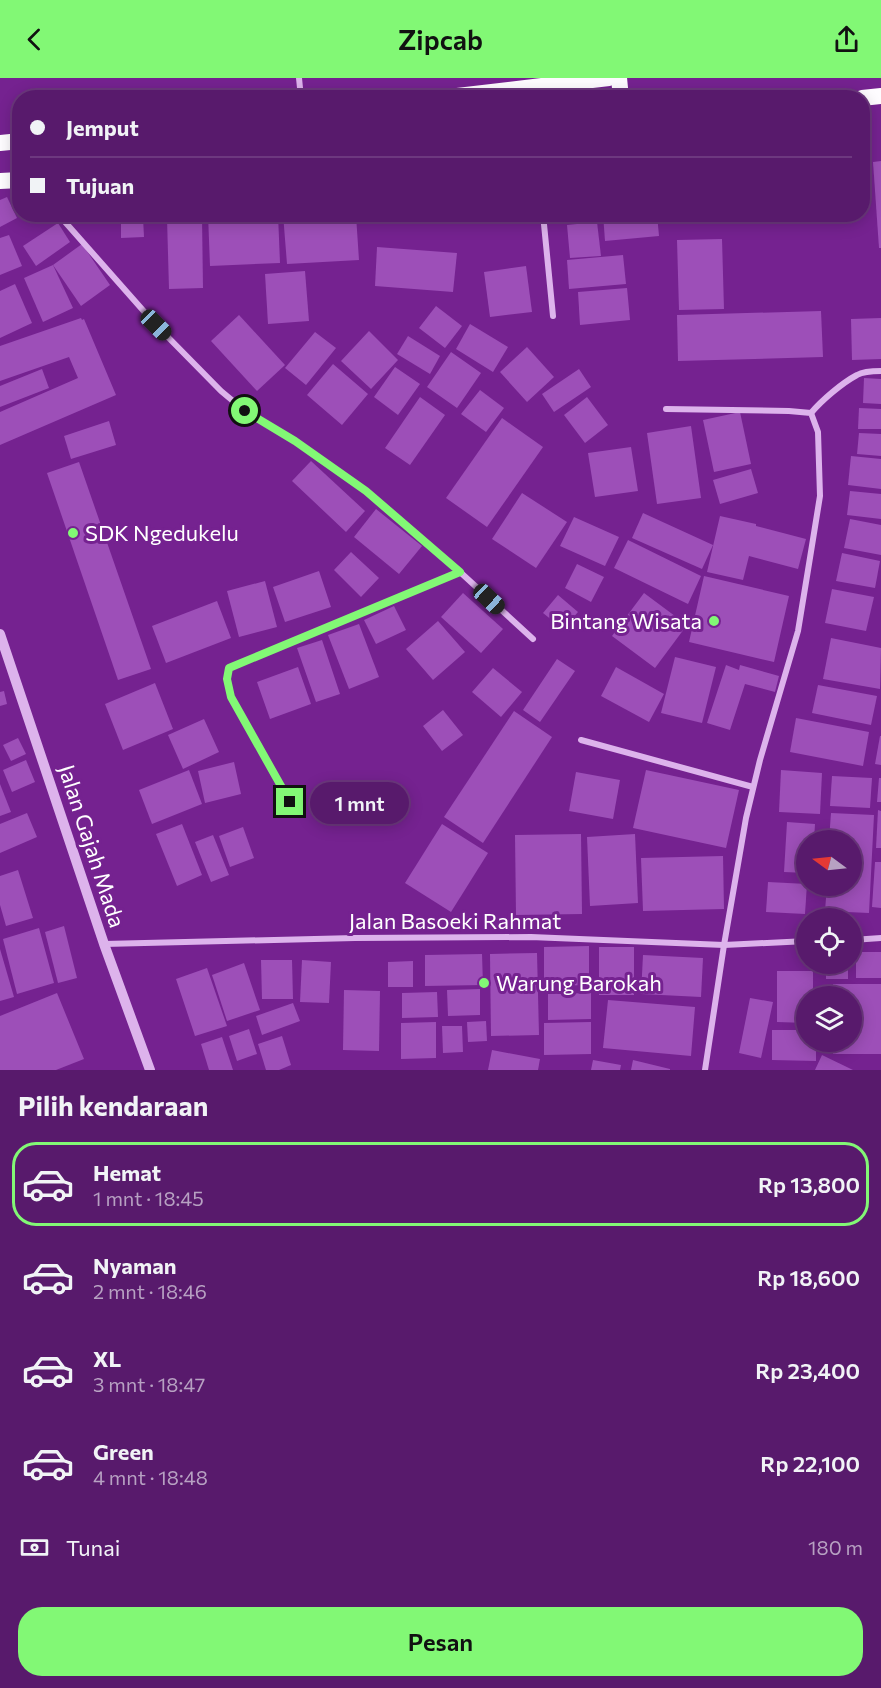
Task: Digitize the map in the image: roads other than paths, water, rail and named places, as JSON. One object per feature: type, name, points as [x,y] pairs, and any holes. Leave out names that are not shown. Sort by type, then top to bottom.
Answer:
[{"type":"highway","points":[[508,90],[609,78]]},
{"type":"street","points":[[65,222],[156,325],[221,391],[245,411],[295,441],[366,491],[533,639]]},
{"type":"street","points":[[544,222],[553,316]]},
{"type":"street","points":[[811,413],[827,396],[857,375],[870,371],[881,371]]},
{"type":"street","points":[[666,409],[811,413]]},
{"type":"street","points":[[705,1070],[724,945],[753,787],[798,631],[820,496],[818,432],[811,413]]},
{"type":"street","name":"Jalan Gajah Mada","points":[[0,634],[104,944],[150,1070]]},
{"type":"street","points":[[581,740],[753,787]]},
{"type":"street","name":"Jalan Basoeki Rahmat","points":[[104,944],[355,938],[531,937],[724,945],[796,942]]},
{"type":"street","points":[[862,939],[881,938]]},
{"type":"lane","points":[[290,802],[231,697],[227,679],[229,668],[460,572]]},
{"type":"place","name":"SDK Ngedukelu","points":[[73,533]]},
{"type":"place","name":"Bintang Wisata","points":[[714,621]]},
{"type":"place","name":"Warung Barokah","points":[[484,983]]}]
